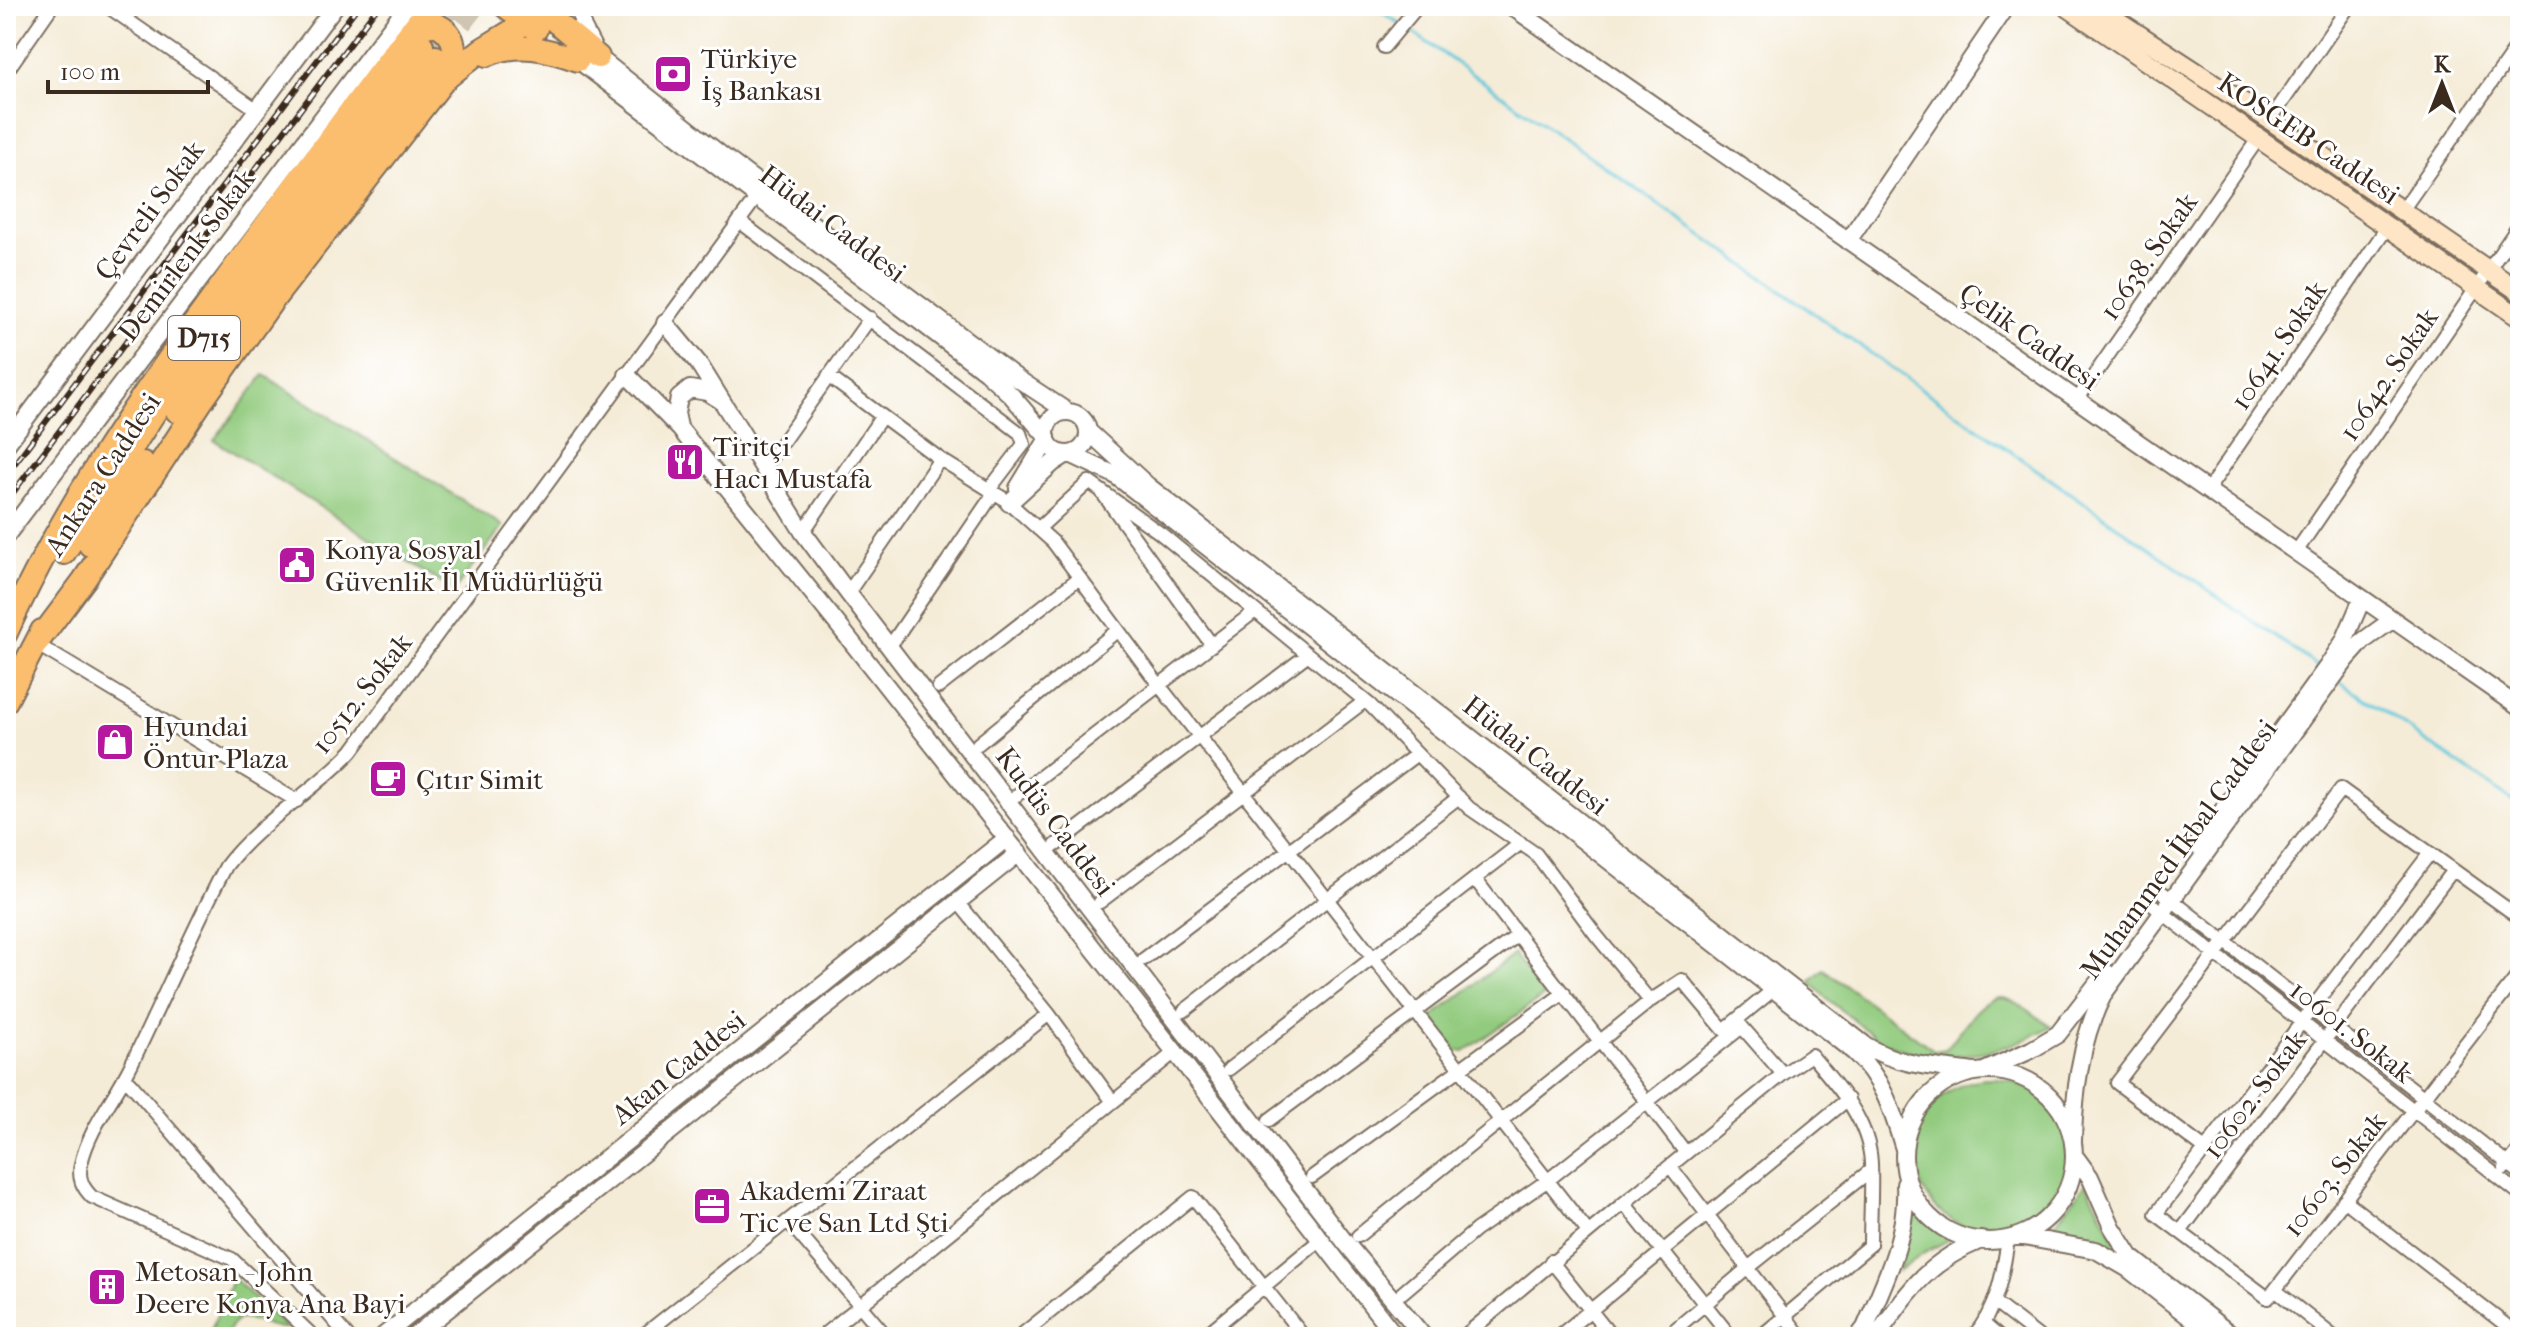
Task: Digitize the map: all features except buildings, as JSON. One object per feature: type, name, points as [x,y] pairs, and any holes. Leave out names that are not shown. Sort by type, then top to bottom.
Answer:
[{"type":"highway","points":[[423,44],[430,6]]},
{"type":"highway","points":[[505,6],[540,11],[588,59]]},
{"type":"highway","points":[[444,80],[481,50],[540,11]]},
{"type":"highway","points":[[6,633],[98,464],[150,383],[263,226],[423,44],[435,24],[448,31],[452,37],[454,59],[444,80],[273,300],[201,402],[84,580],[36,644]]},
{"type":"highway","name":"Ankara Caddesi","points":[[6,701],[83,555],[423,44]]},
{"type":"highway","name":"Ankara Caddesi","points":[[6,644],[187,362],[264,253],[423,44]]},
{"type":"highway","points":[[419,112],[474,64],[500,50],[517,46],[588,59]]},
{"type":"main road","name":"KOSGEB Caddesi","points":[[2066,6],[2520,318]]},
{"type":"main road","name":"KOSGEB Caddesi","points":[[2095,6],[2403,209],[2520,292]]},
{"type":"street","points":[[6,72],[52,6]]},
{"type":"street","points":[[107,6],[256,109]]},
{"type":"street","name":"Çevreli Sokak","points":[[6,445],[335,6]]},
{"type":"street","name":"Demirlenk Sokak","points":[[6,536],[407,6]]},
{"type":"street","points":[[582,6],[588,59]]},
{"type":"street","points":[[1384,47],[1418,6]]},
{"type":"street","name":"Çelik Caddesi","points":[[1511,6],[2520,708]]},
{"type":"street","points":[[1848,241],[2007,6]]},
{"type":"street","points":[[2270,120],[2349,6]]},
{"type":"street","points":[[2403,209],[2520,42]]},
{"type":"street","name":"Hüdai Caddesi","points":[[588,59],[986,372],[1011,395],[1047,439]]},
{"type":"street","name":"10638. Sokak","points":[[2077,400],[2258,139]]},
{"type":"street","name":"Hüdai Caddesi","points":[[760,192],[1068,412]]},
{"type":"street","name":"10512. Sokak","points":[[314,1337],[232,1259],[92,1197],[85,1190],[80,1176],[83,1158],[226,866],[243,846],[352,751],[760,192]]},
{"type":"street","points":[[739,221],[1020,433],[1024,444],[890,646]]},
{"type":"street","name":"10642. Sokak","points":[[2296,552],[2520,224]]},
{"type":"street","name":"10641. Sokak","points":[[2207,491],[2388,226]]},
{"type":"street","points":[[764,468],[870,318]]},
{"type":"street","name":"Kudüs Caddesi","points":[[665,323],[699,364],[803,532],[848,593],[1345,1242],[1424,1337]]},
{"type":"street","name":"Kudüs Caddesi","points":[[627,375],[679,429],[1019,853],[1396,1337]]},
{"type":"street","points":[[828,376],[940,459],[1009,503],[1053,542],[1159,685],[1588,1232]]},
{"type":"street","points":[[679,429],[676,413],[679,398],[690,389],[707,392],[721,401]]},
{"type":"street","points":[[1068,412],[1081,417],[1088,431],[1082,447],[1053,463],[1009,503],[1047,439],[1050,420],[1068,412]]},
{"type":"street","points":[[803,532],[882,416]]},
{"type":"street","name":"Hüdai Caddesi","points":[[1088,431],[1148,486],[1865,1045],[1900,1061],[1980,1072]]},
{"type":"street","points":[[1047,439],[1053,449],[1069,454]]},
{"type":"street","name":"Hüdai Caddesi","points":[[1069,454],[1115,475],[1854,1052],[1875,1074],[1883,1089],[1904,1149]]},
{"type":"street","points":[[848,593],[940,459]]},
{"type":"street","points":[[1038,529],[1089,482],[1160,533],[1365,701],[1459,797],[1490,823],[1536,854],[1650,1001]]},
{"type":"street","points":[[1096,485],[1212,645]]},
{"type":"street","points":[[939,687],[1079,578]]},
{"type":"street","name":"Muhammed İkbal Caddesi","points":[[1980,1072],[2031,1050],[2063,1029],[2163,903],[2342,656],[2362,599]]},
{"type":"street","points":[[1017,795],[1254,612]]},
{"type":"street","name":"Muhammed İkbal Caddesi","points":[[2342,656],[2392,620]]},
{"type":"street","points":[[978,744],[1118,630]]},
{"type":"street","points":[[36,644],[297,801]]},
{"type":"street","points":[[1056,845],[1307,655]]},
{"type":"street","points":[[1100,902],[1365,701]]},
{"type":"street","points":[[1144,959],[1417,754]]},
{"type":"street","points":[[2205,1149],[2117,1083],[2341,789],[2520,918]]},
{"type":"street","points":[[1184,1011],[1459,797]]},
{"type":"street","name":"Akan Caddesi","points":[[382,1337],[1007,838]]},
{"type":"street","points":[[1229,1069],[1521,843]]},
{"type":"street","name":"Akan Caddesi","points":[[413,1337],[1019,853]]},
{"type":"street","name":"10602. Sokak","points":[[2430,853],[2156,1214],[2180,1232],[2453,870]]},
{"type":"street","points":[[1475,879],[1686,1153]]},
{"type":"street","points":[[958,902],[1049,1014],[1113,1102]]},
{"type":"street","name":"Muhammed İkbal Caddesi","points":[[2073,1148],[2075,1100],[2092,1019],[2104,993],[2163,903]]},
{"type":"street","name":"10601. Sokak","points":[[2163,903],[2225,941],[2520,1173]]},
{"type":"street","name":"10601. Sokak","points":[[2163,903],[2215,954],[2520,1194]]},
{"type":"street","points":[[1269,1120],[1518,935]]},
{"type":"street","name":"10603. Sokak","points":[[2275,1290],[2520,973]]},
{"type":"street","points":[[1358,1236],[1650,1001],[1682,980],[1724,1030],[1739,1024]]},
{"type":"street","points":[[1402,1293],[1476,1230],[1548,1180],[1647,1102],[1739,1024],[1773,990]]},
{"type":"street","points":[[1312,1177],[1564,993]]},
{"type":"street","points":[[641,1337],[1049,1014]]},
{"type":"street","points":[[1739,1024],[1783,1074]]},
{"type":"street","points":[[821,1337],[1175,1052]]},
{"type":"street","points":[[1463,1337],[1551,1261],[1783,1074],[1811,1055],[1848,1099],[1859,1121],[1871,1160],[1870,1245],[1760,1337]]},
{"type":"street","points":[[1858,1337],[1865,1328],[1899,1245],[1907,1211],[1904,1149],[1909,1127],[1927,1098],[1954,1079],[1980,1072],[2011,1074],[2036,1085],[2056,1104],[2069,1128],[2073,1148],[2071,1180],[2060,1203],[2043,1222],[2012,1237],[1995,1303],[1973,1337]]},
{"type":"street","points":[[125,1077],[348,1337]]},
{"type":"street","points":[[1558,1337],[1848,1099]]},
{"type":"street","points":[[2073,1148],[2090,1177],[2112,1227],[2131,1257],[2234,1337]]},
{"type":"street","points":[[2498,1177],[2520,1149]]},
{"type":"street","points":[[1670,1166],[1801,1337]]},
{"type":"street","points":[[1904,1166],[1913,1194],[1930,1217],[1953,1233],[1981,1240],[2012,1237],[2096,1250],[2127,1268],[2215,1337]]},
{"type":"street","points":[[1666,1337],[1871,1170]]},
{"type":"street","points":[[1019,1337],[1193,1197],[1304,1337]]},
{"type":"street","points":[[2344,1200],[2520,1336]]},
{"type":"street","points":[[1624,1203],[1731,1337]]},
{"type":"street","points":[[788,1221],[887,1337]]},
{"type":"street","points":[[2180,1232],[2268,1298],[2275,1290],[2334,1337]]},
{"type":"street","points":[[1203,1337],[1320,1240]]},
{"type":"street","points":[[1876,1337],[1912,1286],[1943,1259],[1981,1240]]},
{"type":"street","points":[[1551,1261],[1612,1337]]},
{"type":"street","points":[[1995,1303],[2039,1337]]},
{"type":"street","points":[[1984,1324],[1999,1337]]},
{"type":"green space","points":[[264,375],[503,526],[454,591],[214,440]]},
{"type":"green space","points":[[1514,954],[1544,996],[1464,1052],[1456,1050],[1432,1017]]},
{"type":"green space","points":[[1823,969],[1935,1051],[1946,1049],[1980,1007],[1998,998],[2018,1004],[2051,1026],[2013,1044],[1970,1054],[1948,1056],[1905,1050],[1875,1037],[1818,990],[1810,981]]},
{"type":"green space","points":[[1991,1079],[2020,1085],[2045,1101],[2061,1126],[2067,1155],[2061,1184],[2045,1209],[2020,1225],[1991,1231],[1962,1225],[1937,1209],[1921,1184],[1915,1155],[1921,1126],[1937,1101],[1962,1085]]},
{"type":"green space","points":[[2086,1183],[2123,1255],[2085,1240],[2047,1234]]},
{"type":"green space","points":[[1912,1199],[1929,1220],[1954,1237],[1898,1271],[1909,1235]]},
{"type":"green space","points":[[233,1278],[287,1328],[239,1319],[230,1327],[227,1337],[208,1337]]},
{"type":"waterway","points":[[1372,6],[1399,23]]},
{"type":"waterway","points":[[1405,27],[2320,668]]},
{"type":"waterway","points":[[2339,681],[2520,806]]},
{"type":"tunnel","points":[[426,40],[452,6]]},
{"type":"tunnel","points":[[441,49],[474,6]]},
{"type":"railway","points":[[6,475],[358,6]]},
{"type":"railway","points":[[6,502],[378,6]]},
{"type":"place","name":"Türkiye İş Bankası","points":[[673,74]]},
{"type":"place","name":"Tiritçi Hacı Mustafa","points":[[685,462]]},
{"type":"place","name":"Konya Sosyal Güvenlik İl Müdürlüğü","points":[[297,565]]},
{"type":"place","name":"Hyundai Öntur Plaza","points":[[115,742]]},
{"type":"place","name":"Çıtır Simit","points":[[388,779]]},
{"type":"place","name":"Akademi Ziraat Tic ve San Ltd Şti","points":[[712,1206]]},
{"type":"place","name":"Metosan - John Deere Konya Ana Bayi","points":[[107,1287]]}]
